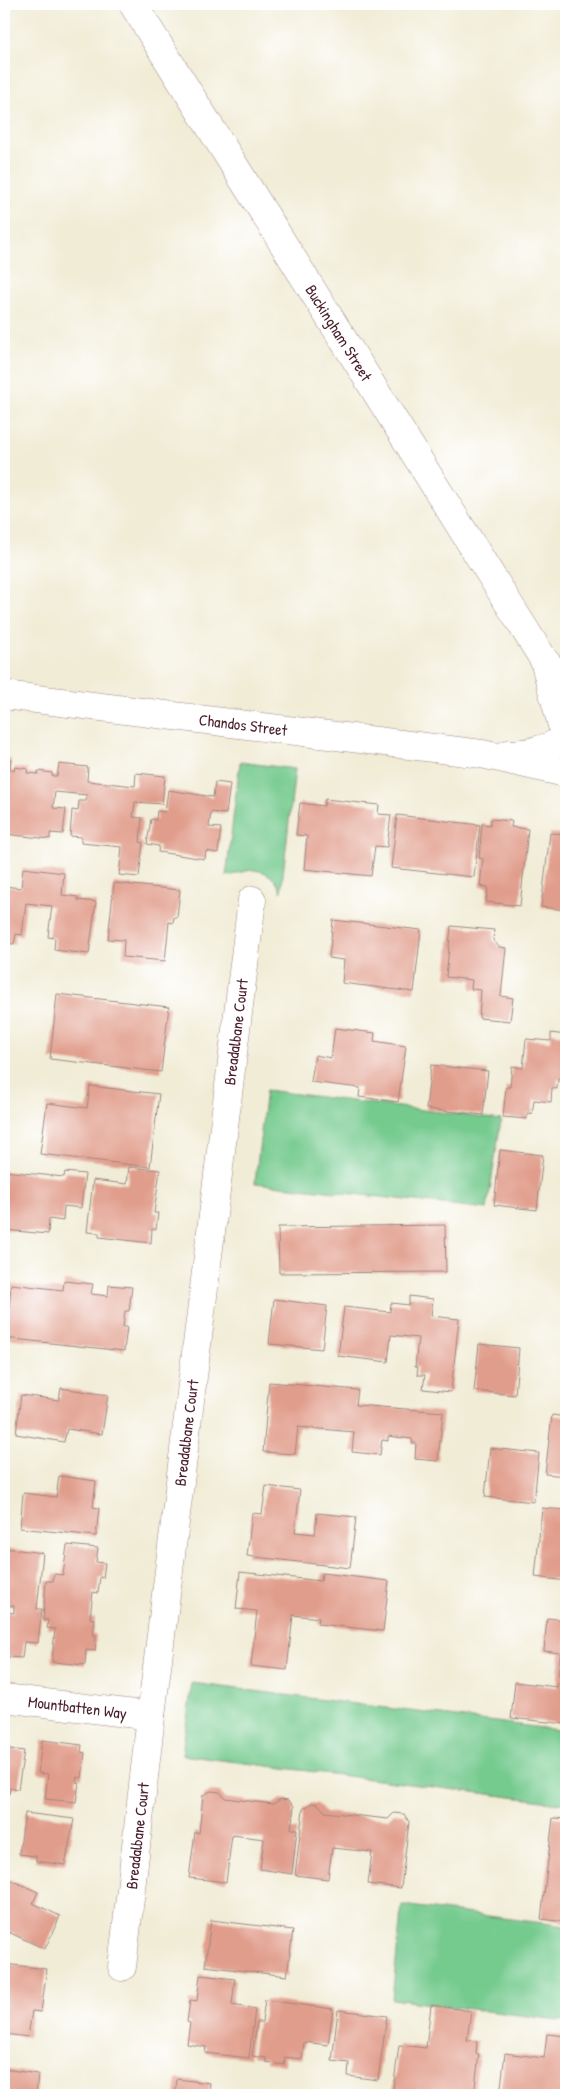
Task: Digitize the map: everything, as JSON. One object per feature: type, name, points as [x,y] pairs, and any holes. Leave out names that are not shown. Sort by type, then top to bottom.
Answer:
[{"type":"street","name":"Buckingham Street","points":[[133,4],[544,660],[566,684]]},
{"type":"street","name":"Buckingham Street","points":[[544,660],[565,743]]},
{"type":"street","name":"Chandos Street","points":[[4,695],[482,754],[566,773]]},
{"type":"street","name":"Chandos Street","points":[[482,754],[522,754],[544,750],[565,743]]},
{"type":"street","name":"Breadalbane Court","points":[[122,1967],[151,1716],[252,900]]},
{"type":"street","name":"Mountbatten Way","points":[[4,1698],[151,1716]]},
{"type":"green space","points":[[240,762],[295,769],[281,892],[276,882],[263,872],[252,870],[226,876]]},
{"type":"green space","points":[[266,1090],[501,1120],[487,1209],[255,1183]]},
{"type":"green space","points":[[192,1683],[566,1731],[566,1804],[182,1755]]},
{"type":"green space","points":[[402,1905],[566,1926],[566,2021],[392,1999]]},
{"type":"building","points":[[4,758],[11,759],[10,770],[14,771],[15,767],[28,769],[27,773],[38,774],[38,771],[52,773],[52,776],[57,776],[59,764],[88,767],[87,781],[135,786],[136,773],[165,776],[162,804],[135,802],[133,817],[142,818],[140,842],[143,843],[139,877],[119,875],[122,847],[81,843],[81,837],[70,836],[72,810],[78,811],[79,801],[86,801],[87,795],[55,792],[53,808],[66,809],[63,834],[50,833],[50,839],[4,834],[4,792],[8,793],[9,786],[4,785]]},
{"type":"building","points":[[215,782],[230,784],[226,814],[211,812],[209,827],[221,828],[218,853],[206,851],[205,859],[158,852],[159,846],[147,844],[151,819],[156,820],[157,811],[165,812],[168,790],[213,797]]},
{"type":"building","points":[[325,799],[379,805],[378,814],[391,815],[387,847],[375,846],[371,876],[304,869],[307,836],[296,835],[300,803],[324,806]]},
{"type":"building","points":[[397,815],[480,825],[474,877],[391,868]]},
{"type":"building","points":[[491,819],[512,821],[511,827],[528,829],[520,906],[486,902],[488,887],[480,886],[483,859],[479,858],[482,824],[490,825]]},
{"type":"building","points":[[550,833],[566,834],[566,910],[541,907]]},
{"type":"building","points":[[23,868],[64,873],[62,895],[78,897],[78,900],[96,902],[89,954],[54,950],[55,938],[48,937],[52,906],[26,903],[22,935],[16,934],[14,944],[4,943],[4,886],[21,888]]},
{"type":"building","points":[[114,883],[180,890],[177,917],[174,917],[173,923],[169,922],[165,961],[123,957],[124,940],[108,939]]},
{"type":"building","points":[[333,920],[421,930],[414,992],[342,983],[344,960],[329,958]]},
{"type":"building","points":[[451,926],[494,930],[493,940],[499,947],[506,948],[501,996],[513,998],[510,1021],[479,1018],[481,990],[471,989],[472,980],[446,977]]},
{"type":"building","points":[[57,994],[169,1007],[161,1072],[50,1059]]},
{"type":"building","points":[[335,1028],[375,1033],[374,1041],[406,1046],[398,1102],[359,1097],[360,1088],[311,1082],[315,1055],[331,1058]]},
{"type":"building","points":[[551,1033],[566,1035],[566,1080],[558,1079],[557,1089],[552,1088],[551,1102],[534,1100],[532,1114],[527,1113],[527,1119],[503,1117],[506,1087],[510,1087],[512,1066],[523,1068],[526,1039],[551,1041]]},
{"type":"building","points":[[431,1065],[488,1071],[483,1115],[426,1109]]},
{"type":"building","points":[[90,1086],[159,1094],[150,1167],[40,1154],[47,1103],[87,1108]]},
{"type":"building","points":[[500,1150],[543,1155],[537,1210],[494,1205]]},
{"type":"building","points":[[129,1167],[160,1170],[154,1213],[158,1213],[156,1229],[152,1229],[151,1243],[99,1237],[99,1233],[87,1232],[93,1180],[127,1184]]},
{"type":"building","points":[[4,1171],[64,1177],[65,1172],[85,1174],[81,1208],[64,1206],[63,1221],[49,1219],[48,1234],[4,1230],[6,1205],[4,1205]]},
{"type":"building","points":[[445,1225],[446,1272],[279,1273],[278,1227]]},
{"type":"building","points":[[64,1281],[93,1284],[91,1294],[108,1296],[109,1285],[132,1287],[129,1311],[125,1311],[123,1327],[127,1327],[124,1351],[4,1338],[4,1308],[9,1309],[11,1284],[63,1290]]},
{"type":"building","points":[[409,1296],[433,1299],[431,1316],[459,1319],[451,1392],[423,1389],[425,1375],[417,1375],[418,1367],[415,1367],[418,1338],[391,1335],[388,1362],[338,1356],[344,1307],[390,1312],[391,1303],[409,1305]]},
{"type":"building","points":[[274,1299],[327,1306],[322,1349],[269,1344]]},
{"type":"building","points":[[479,1344],[519,1348],[515,1395],[474,1391]]},
{"type":"building","points":[[269,1382],[358,1390],[356,1405],[443,1412],[438,1461],[415,1459],[416,1443],[412,1443],[412,1439],[388,1436],[388,1441],[382,1440],[380,1455],[352,1452],[354,1432],[298,1427],[295,1454],[263,1452]]},
{"type":"building","points":[[61,1388],[108,1395],[102,1434],[67,1429],[64,1442],[16,1434],[21,1395],[59,1400]]},
{"type":"building","points":[[552,1415],[566,1417],[566,1476],[545,1474]]},
{"type":"building","points":[[490,1448],[539,1453],[534,1502],[485,1497]]},
{"type":"building","points":[[59,1476],[96,1481],[93,1507],[99,1508],[96,1536],[20,1528],[23,1493],[56,1497]]},
{"type":"building","points":[[266,1486],[300,1490],[295,1532],[315,1534],[317,1513],[356,1517],[350,1568],[247,1556],[252,1513],[262,1514]]},
{"type":"building","points":[[542,1508],[566,1510],[566,1581],[535,1577]]},
{"type":"building","points":[[67,1545],[98,1548],[96,1562],[105,1563],[103,1578],[100,1577],[98,1593],[93,1592],[90,1618],[95,1619],[93,1635],[96,1635],[95,1651],[86,1650],[85,1665],[52,1662],[55,1629],[47,1628],[48,1620],[43,1620],[46,1581],[53,1581],[54,1574],[63,1575]]},
{"type":"building","points":[[4,1548],[43,1553],[37,1609],[42,1609],[38,1643],[24,1642],[22,1658],[7,1657],[8,1650],[4,1650],[4,1612],[14,1613],[14,1606],[4,1605]]},
{"type":"building","points":[[240,1572],[321,1581],[322,1573],[389,1581],[383,1631],[318,1624],[319,1618],[293,1615],[287,1670],[251,1666],[257,1611],[236,1609]]},
{"type":"building","points":[[547,1618],[566,1620],[566,1724],[511,1718],[515,1682],[557,1687],[560,1653],[544,1651]]},
{"type":"building","points":[[42,1740],[82,1745],[81,1752],[85,1753],[82,1778],[77,1777],[76,1782],[79,1783],[76,1802],[45,1799],[48,1774],[38,1773]]},
{"type":"building","points":[[4,1748],[24,1751],[18,1789],[10,1788],[9,1795],[4,1795]]},
{"type":"building","points":[[211,1791],[220,1792],[225,1798],[273,1804],[281,1799],[288,1800],[294,1806],[291,1829],[297,1829],[292,1874],[260,1869],[264,1839],[232,1835],[226,1882],[189,1878],[195,1832],[199,1833],[203,1795]]},
{"type":"building","points":[[312,1803],[318,1804],[325,1812],[388,1819],[394,1813],[404,1814],[409,1822],[401,1888],[368,1884],[372,1852],[332,1848],[328,1879],[295,1875],[303,1809]]},
{"type":"building","points":[[25,1813],[74,1819],[65,1865],[36,1861],[36,1856],[19,1854]]},
{"type":"building","points":[[553,1818],[566,1819],[566,1922],[541,1919]]},
{"type":"building","points":[[4,1877],[38,1892],[33,1903],[60,1916],[45,1949],[4,1930]]},
{"type":"building","points":[[211,1920],[293,1930],[287,1976],[205,1966]]},
{"type":"building","points":[[4,1964],[47,1969],[41,2012],[32,2011],[28,2037],[4,2034]]},
{"type":"building","points":[[200,1975],[235,1979],[232,2005],[255,2009],[249,2058],[205,2053],[206,2047],[187,2044],[190,2023],[187,2022],[190,2000],[197,2001]]},
{"type":"building","points":[[265,2000],[333,2009],[328,2045],[304,2042],[302,2059],[285,2057],[284,2065],[266,2062],[266,2058],[252,2056],[257,2022],[262,2022]]},
{"type":"building","points":[[431,2005],[471,2011],[467,2040],[477,2041],[476,2054],[479,2054],[474,2095],[437,2095],[393,2090],[399,2045],[426,2048]]},
{"type":"building","points":[[338,2010],[387,2016],[378,2080],[348,2076],[349,2063],[332,2061]]},
{"type":"building","points":[[547,2034],[566,2036],[566,2095],[500,2095],[505,2053],[544,2058]]},
{"type":"building","points":[[4,2069],[38,2074],[36,2095],[4,2095]]},
{"type":"building","points":[[177,2079],[210,2083],[209,2095],[175,2095]]}]
